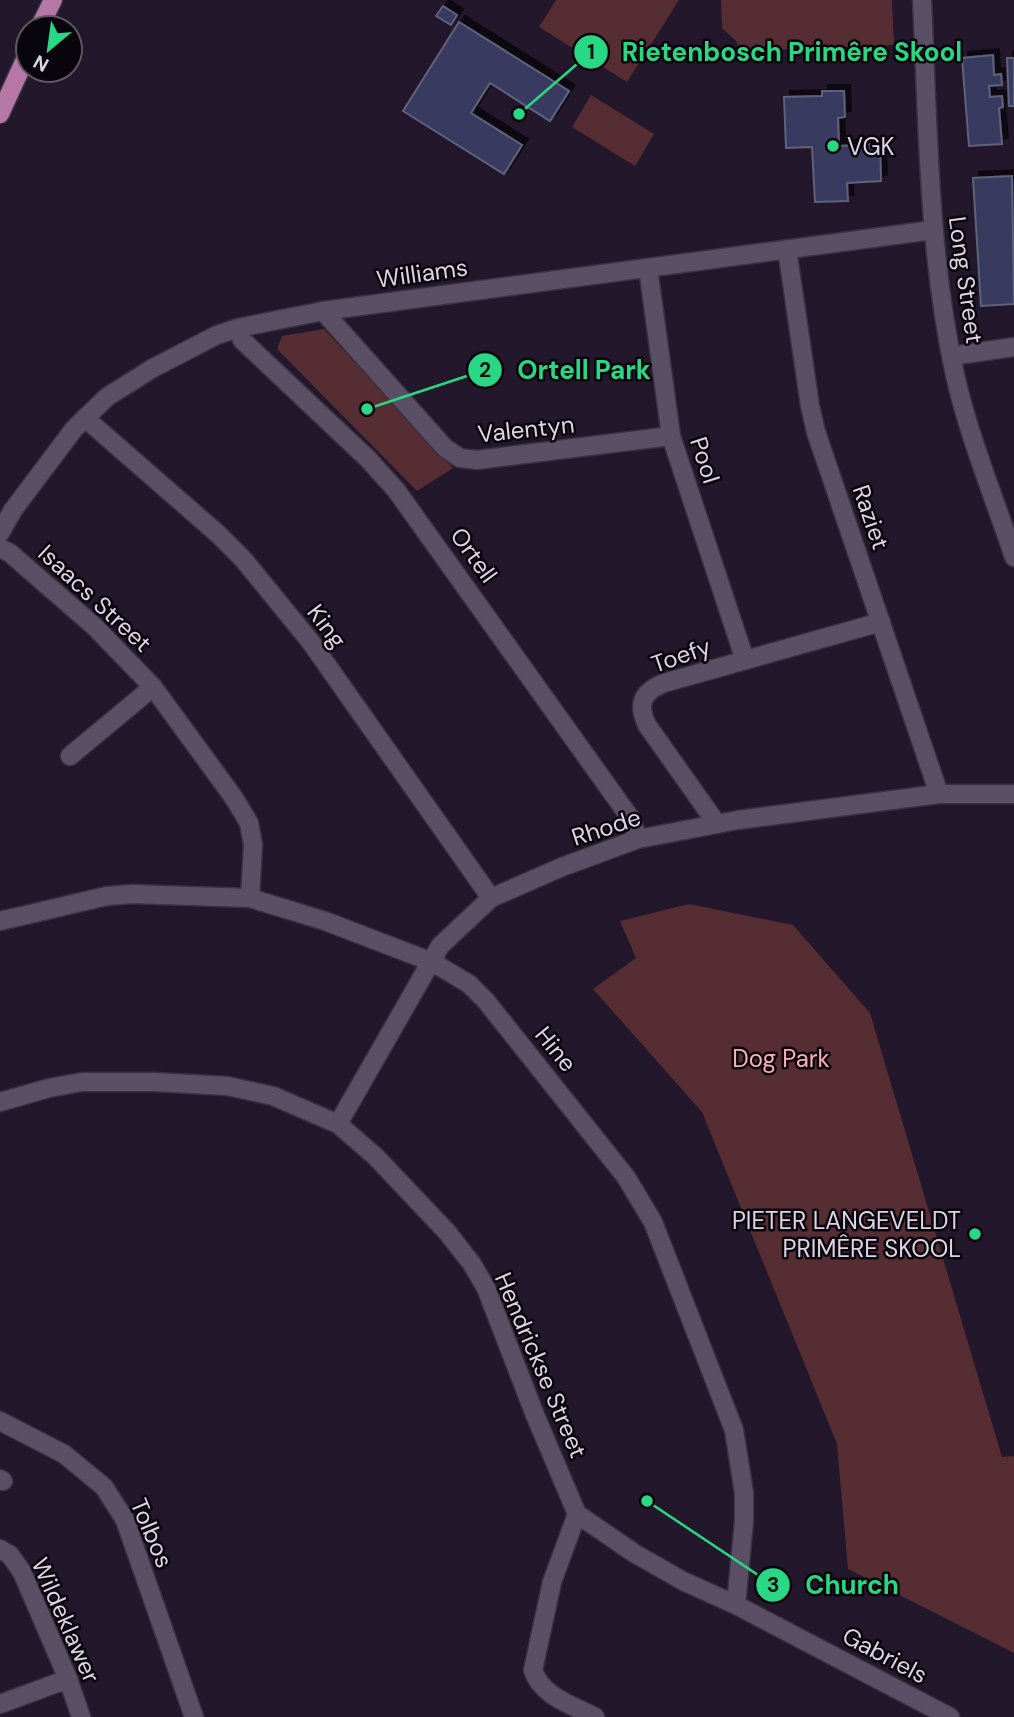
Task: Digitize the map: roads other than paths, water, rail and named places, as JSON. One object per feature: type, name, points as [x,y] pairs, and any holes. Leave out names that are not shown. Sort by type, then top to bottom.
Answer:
[{"type":"main road","points":[[0,114],[14,84]]},
{"type":"street","name":"Long Street","points":[[922,0],[933,230],[952,356],[969,425],[1014,557]]},
{"type":"street","name":"Williams","points":[[0,533],[13,510],[85,418],[107,397],[153,368],[218,335],[238,328],[323,311],[933,230]]},
{"type":"street","name":"Raziet","points":[[786,248],[816,432],[940,794]]},
{"type":"street","name":"Pool","points":[[648,268],[671,436],[745,660]]},
{"type":"street","name":"Valentyn","points":[[323,311],[445,448],[460,458],[477,460],[532,455],[671,436]]},
{"type":"street","name":"Ortell","points":[[238,328],[242,340],[368,459],[396,490],[631,819],[638,839]]},
{"type":"street","points":[[952,356],[1014,347]]},
{"type":"street","name":"King","points":[[85,418],[243,559],[310,641],[491,898]]},
{"type":"street","name":"Isaacs Street","points":[[0,548],[10,553],[95,628],[153,687],[211,765],[248,823],[253,845],[250,898]]},
{"type":"street","name":"Toefy","points":[[717,824],[647,725],[641,713],[642,702],[647,693],[656,686],[881,622]]},
{"type":"street","name":"Isaacs Street","points":[[70,756],[153,687]]},
{"type":"street","name":"Rhode","points":[[338,1125],[440,946],[491,898],[562,867],[638,839],[717,824],[940,794],[1014,794]]},
{"type":"street","name":"Hine","points":[[0,921],[107,896],[132,894],[250,898],[325,921],[432,962],[470,984],[626,1177],[653,1222],[734,1430],[744,1493],[736,1605]]},
{"type":"street","name":"Hendrickse Street","points":[[0,1102],[82,1082],[227,1086],[273,1096],[338,1125],[376,1157],[447,1232],[472,1264],[486,1288],[577,1514]]},
{"type":"street","name":"Tolbos","points":[[0,1421],[64,1454],[104,1487],[125,1520],[194,1717]]},
{"type":"street","points":[[577,1514],[552,1582],[533,1670],[536,1680],[544,1689],[595,1717]]},
{"type":"street","name":"Gabriels","points":[[577,1514],[634,1553],[683,1581],[736,1605],[950,1717]]},
{"type":"street","name":"Wildeklawer","points":[[0,1549],[10,1555],[22,1572],[68,1679],[81,1717]]},
{"type":"street","points":[[0,1704],[68,1679]]},
{"type":"place","name":"Rietenbosch Primêre Skool","points":[[519,114]]},
{"type":"place","name":"VGK","points":[[833,146]]},
{"type":"place","name":"Ortell Park","points":[[367,409]]},
{"type":"place","name":"PIETER LANGEVELDT PRIMÊRE SKOOL","points":[[975,1234]]},
{"type":"place","name":"Church","points":[[647,1501]]},
{"type":"park label","name":"Dog Park","points":[[781,1058]]}]
